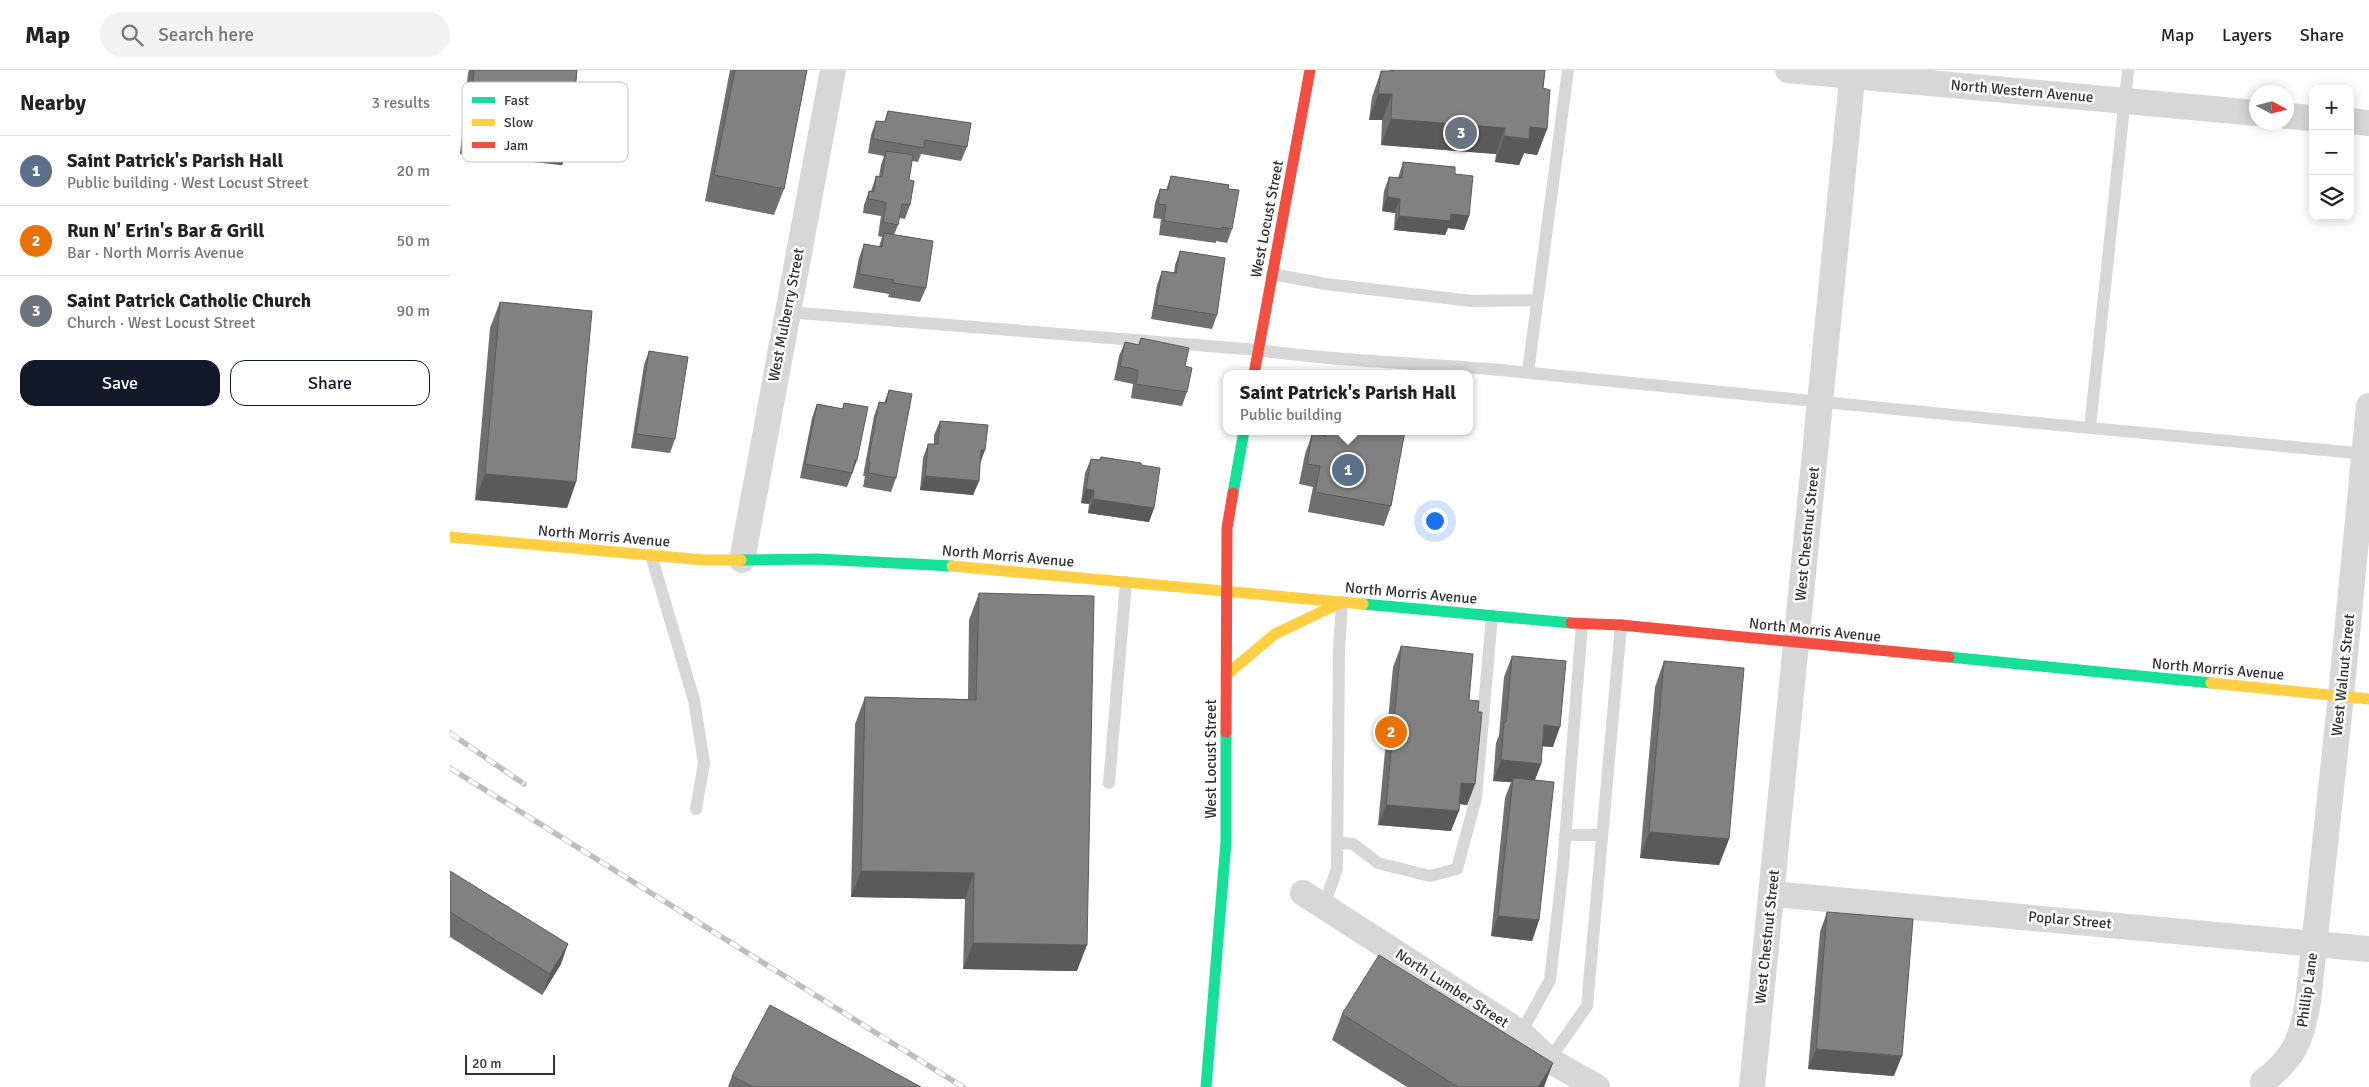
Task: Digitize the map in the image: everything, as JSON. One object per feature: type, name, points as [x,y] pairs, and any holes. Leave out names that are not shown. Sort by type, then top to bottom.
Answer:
[{"type":"street","name":"West Mulberry Street","points":[[742,560],[832,70]]},
{"type":"street","name":"West Locust Street","points":[[1255,370],[1310,70]]},
{"type":"street","name":"North Western Avenue","points":[[1788,70],[1853,73],[2249,112]]},
{"type":"street","name":"West Chestnut Street","points":[[1752,1087],[1853,73]]},
{"type":"street","points":[[2294,117],[2309,118]]},
{"type":"street","points":[[2354,122],[2369,123]]},
{"type":"street","name":"West Walnut Street","points":[[2314,944],[2367,454],[2369,406]]},
{"type":"street","name":"West Locust Street","points":[[1206,1087],[1226,842],[1227,528],[1243,435]]},
{"type":"street","name":"North Morris Avenue","points":[[450,537],[704,560],[817,559],[965,567],[1582,624],[1621,625],[1796,644],[2369,699]]},
{"type":"street","points":[[1226,675],[1275,634],[1342,602]]},
{"type":"street","name":"Poplar Street","points":[[1772,894],[2369,949]]},
{"type":"street","name":"North Lumber Street","points":[[1314,899],[1521,1033],[1548,1060],[1597,1087]]},
{"type":"street","name":"Phillip Lane","points":[[2263,1082],[2277,1071],[2295,1048],[2302,1032],[2308,1002],[2314,944]]},
{"type":"lane","points":[[1528,372],[1568,70]]},
{"type":"lane","points":[[2090,428],[2128,70]]},
{"type":"lane","points":[[1272,274],[1326,284],[1472,301],[1537,300]]},
{"type":"lane","points":[[787,312],[1258,350],[1302,356],[1528,372],[1820,403],[2367,454]]},
{"type":"lane","points":[[651,555],[694,700],[704,763],[696,809]]},
{"type":"lane","points":[[1109,782],[1126,582]]},
{"type":"lane","points":[[1314,899],[1337,869],[1339,649],[1342,602]]},
{"type":"lane","points":[[1337,842],[1353,844],[1378,863],[1430,876],[1457,869],[1476,798],[1492,616]]},
{"type":"lane","points":[[1521,1033],[1550,980],[1565,835],[1582,624]]},
{"type":"lane","points":[[1548,1060],[1587,1006],[1621,625]]},
{"type":"lane","points":[[1565,835],[1602,835]]},
{"type":"building","points":[[474,70],[577,70],[576,82],[473,82]]},
{"type":"building","points":[[735,70],[807,70],[784,189],[714,175]]},
{"type":"building","points":[[1545,70],[1543,88],[1550,90],[1547,129],[1530,127],[1529,139],[1504,136],[1505,128],[1391,119],[1392,94],[1378,94],[1381,71]]},
{"type":"building","points":[[888,111],[971,123],[967,147],[925,140],[924,148],[873,139],[876,121],[885,122]]},
{"type":"building","points":[[886,151],[913,155],[909,180],[914,181],[910,205],[902,204],[898,225],[883,222],[886,202],[868,199],[869,191],[874,192],[876,176],[882,177]]},
{"type":"building","points":[[1403,162],[1455,167],[1455,174],[1473,176],[1469,216],[1451,214],[1450,221],[1399,216],[1400,199],[1387,197],[1389,177],[1402,178]]},
{"type":"building","points":[[1171,176],[1229,185],[1228,189],[1239,190],[1232,229],[1164,221],[1166,205],[1158,204],[1160,189],[1168,190]]},
{"type":"building","points":[[884,233],[933,241],[926,288],[893,283],[894,280],[859,274],[864,244],[882,247]]},
{"type":"building","points":[[1180,251],[1225,258],[1217,315],[1156,305],[1162,271],[1176,273]]},
{"type":"building","points":[[500,302],[592,311],[576,482],[485,474]]},
{"type":"building","points":[[1141,338],[1189,348],[1185,366],[1192,368],[1187,392],[1136,384],[1138,370],[1120,366],[1125,342],[1139,345]]},
{"type":"building","points":[[649,351],[688,357],[675,439],[636,434]]},
{"type":"building","points":[[889,390],[912,394],[896,478],[868,473],[870,462],[868,462],[879,402],[886,403]]},
{"type":"building","points":[[844,403],[868,407],[857,460],[855,460],[852,473],[805,464],[817,404],[843,409]]},
{"type":"building","points":[[940,421],[988,425],[985,450],[981,450],[979,481],[925,476],[928,444],[938,444]]},
{"type":"building","points":[[1312,435],[1404,435],[1391,506],[1315,492],[1320,466],[1307,464]]},
{"type":"building","points":[[1101,457],[1160,468],[1154,508],[1093,499],[1094,490],[1086,489],[1091,459],[1100,460]]},
{"type":"building","points":[[979,593],[1094,596],[1087,945],[973,943],[974,873],[861,871],[865,697],[976,700]]},
{"type":"building","points":[[1401,646],[1473,654],[1469,700],[1479,701],[1478,712],[1482,712],[1475,784],[1461,783],[1459,811],[1386,805]]},
{"type":"building","points":[[1512,656],[1566,661],[1560,727],[1544,725],[1541,764],[1501,760]]},
{"type":"building","points":[[1664,661],[1744,668],[1729,839],[1649,832]]},
{"type":"building","points":[[1513,778],[1554,782],[1539,920],[1498,916]]},
{"type":"building","points":[[450,871],[568,944],[550,974],[450,912]]},
{"type":"building","points":[[1827,912],[1913,919],[1902,1056],[1816,1049]]},
{"type":"building","points":[[1379,955],[1553,1063],[1538,1087],[1458,1087],[1342,1014]]},
{"type":"building","points":[[770,1005],[921,1087],[753,1087],[732,1076]]},
{"type":"railway","points":[[450,733],[524,784]]},
{"type":"railway","points":[[450,768],[963,1087]]},
{"type":"traffic: fast","points":[[1233,493],[1243,435]]},
{"type":"traffic: fast","points":[[741,560],[817,559],[952,566]]},
{"type":"traffic: fast","points":[[1363,604],[1571,623]]},
{"type":"traffic: fast","points":[[1949,657],[2211,683]]},
{"type":"traffic: fast","points":[[1206,1087],[1226,842],[1226,732]]},
{"type":"traffic: slow","points":[[450,537],[704,560],[741,560]]},
{"type":"traffic: slow","points":[[952,566],[1363,604]]},
{"type":"traffic: slow","points":[[1226,675],[1275,634],[1342,602]]},
{"type":"traffic: slow","points":[[2211,683],[2369,699]]},
{"type":"traffic: jam","points":[[1255,370],[1310,70]]},
{"type":"traffic: jam","points":[[1226,732],[1227,528],[1233,493]]},
{"type":"traffic: jam","points":[[1571,623],[1621,625],[1949,657]]},
{"type":"place","name":"Saint Patrick Catholic Church","points":[[1461,133]]},
{"type":"place","name":"Saint Patrick's Parish Hall","points":[[1348,470]]},
{"type":"place","name":"Run N' Erin's Bar & Grill","points":[[1391,732]]}]
